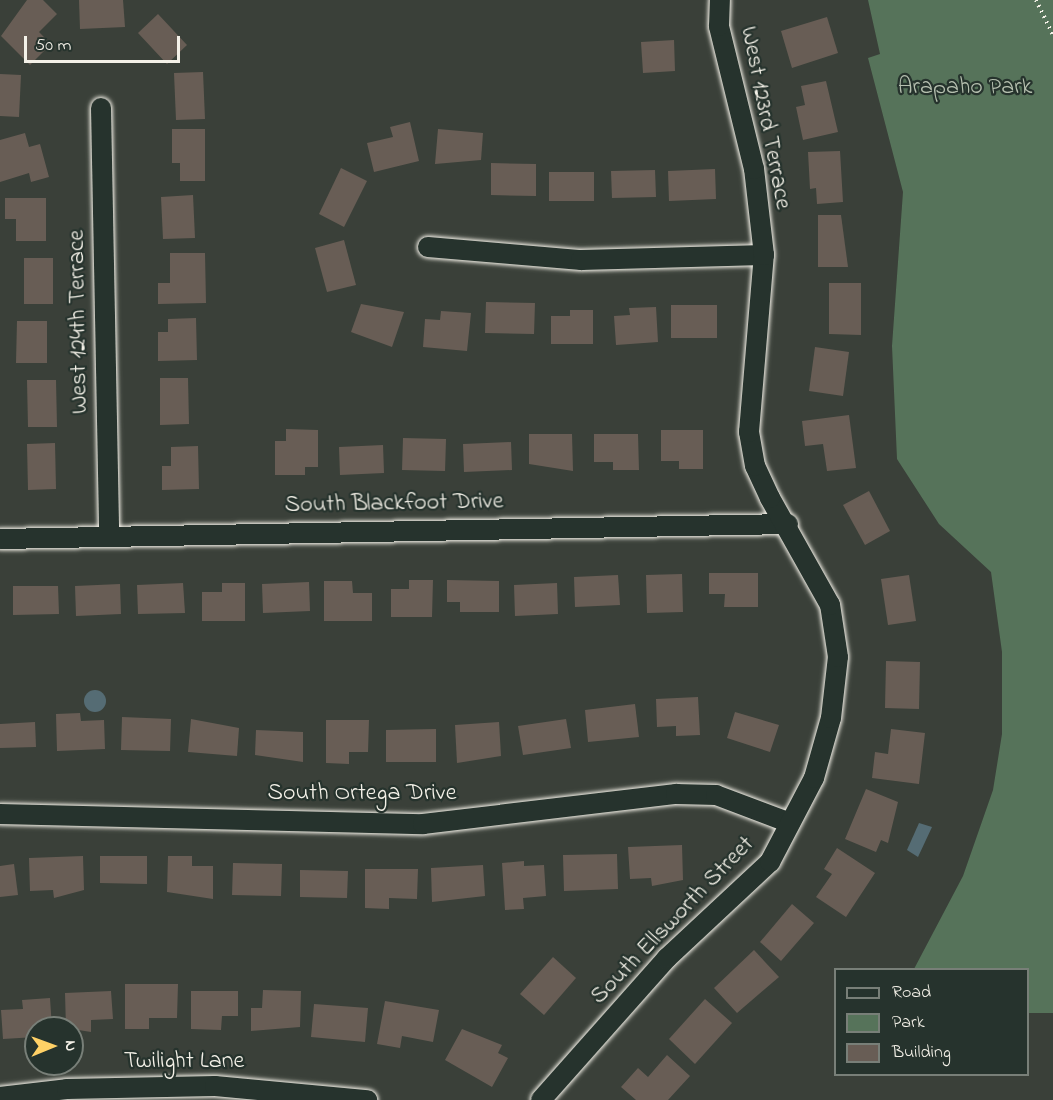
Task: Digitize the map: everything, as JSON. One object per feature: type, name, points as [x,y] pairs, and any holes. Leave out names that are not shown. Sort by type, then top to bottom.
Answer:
[{"type":"street","name":"West 123rd Terrace","points":[[720,0],[719,26],[754,169],[764,255],[749,432],[755,466],[788,524]]},
{"type":"street","name":"West 124th Terrace","points":[[100,108],[109,535]]},
{"type":"street","points":[[428,247],[581,260],[764,255]]},
{"type":"street","name":"South Blackfoot Drive","points":[[0,539],[109,535],[788,524]]},
{"type":"street","name":"South Ellsworth Street","points":[[541,1100],[667,958],[770,862],[814,778],[831,718],[838,657],[830,605],[788,524]]},
{"type":"street","name":"South Ortega Drive","points":[[0,814],[423,824],[676,794],[716,795],[790,823]]},
{"type":"street","name":"Twilight Lane","points":[[0,1097],[78,1089],[214,1086],[367,1100]]},
{"type":"path","points":[[1036,0],[1053,35]]},
{"type":"green space","name":"Arapaho Park","points":[[868,0],[1053,0],[1053,1013],[1029,1013],[1029,968],[915,968],[963,876],[993,790],[1002,734],[1002,652],[991,572],[939,524],[897,459],[892,346],[903,192],[868,58],[880,54]]},
{"type":"water","points":[[95,690],[103,693],[106,701],[103,709],[95,712],[87,709],[84,701],[87,693]]},
{"type":"water","points":[[919,823],[932,827],[918,857],[907,850]]},
{"type":"building","points":[[27,0],[43,0],[57,14],[39,32],[51,44],[30,65],[1,36]]},
{"type":"building","points":[[79,0],[123,0],[125,27],[80,29]]},
{"type":"building","points":[[158,14],[187,45],[167,64],[138,33]]},
{"type":"building","points":[[827,17],[838,53],[792,68],[781,31]]},
{"type":"building","points":[[674,40],[675,71],[643,73],[641,42]]},
{"type":"building","points":[[203,72],[205,119],[176,120],[174,73]]},
{"type":"building","points":[[0,74],[21,75],[19,117],[0,116]]},
{"type":"building","points":[[826,81],[838,132],[803,140],[796,107],[805,105],[801,86]]},
{"type":"building","points":[[410,122],[419,161],[374,172],[367,143],[393,137],[390,127]]},
{"type":"building","points":[[172,129],[205,129],[205,181],[180,181],[180,163],[172,163]]},
{"type":"building","points":[[438,129],[483,133],[481,160],[435,164]]},
{"type":"building","points":[[25,133],[29,147],[40,144],[49,177],[31,182],[29,173],[0,182],[0,140]]},
{"type":"building","points":[[840,151],[843,202],[817,204],[816,188],[810,189],[808,152]]},
{"type":"building","points":[[491,163],[536,164],[536,196],[491,195]]},
{"type":"building","points":[[341,168],[367,181],[344,227],[319,214]]},
{"type":"building","points":[[715,169],[716,199],[669,201],[668,171]]},
{"type":"building","points":[[655,170],[656,197],[612,198],[611,171]]},
{"type":"building","points":[[549,172],[594,172],[594,201],[549,201]]},
{"type":"building","points":[[193,195],[195,238],[163,239],[161,197]]},
{"type":"building","points":[[5,198],[46,198],[46,241],[16,241],[16,219],[5,219]]},
{"type":"building","points":[[818,215],[841,215],[848,267],[818,267]]},
{"type":"building","points":[[344,240],[356,285],[327,292],[315,248]]},
{"type":"building","points":[[170,253],[205,253],[206,303],[158,304],[158,283],[170,283]]},
{"type":"building","points":[[24,258],[53,258],[53,304],[24,304]]},
{"type":"building","points":[[829,283],[861,283],[861,335],[829,334]]},
{"type":"building","points":[[486,302],[535,303],[534,334],[485,333]]},
{"type":"building","points":[[361,304],[404,312],[392,347],[351,332]]},
{"type":"building","points":[[671,305],[717,305],[717,338],[671,338]]},
{"type":"building","points":[[656,307],[658,342],[616,345],[614,316],[630,315],[629,308]]},
{"type":"building","points":[[570,310],[593,310],[593,344],[551,344],[551,316],[570,316]]},
{"type":"building","points":[[441,311],[471,313],[467,351],[423,347],[425,319],[440,320]]},
{"type":"building","points":[[196,318],[197,360],[158,361],[158,332],[168,332],[168,319]]},
{"type":"building","points":[[17,321],[47,321],[47,363],[16,363]]},
{"type":"building","points":[[815,347],[849,352],[843,396],[809,391]]},
{"type":"building","points":[[160,378],[188,378],[189,424],[160,425]]},
{"type":"building","points":[[27,380],[56,380],[57,427],[28,427]]},
{"type":"building","points":[[849,415],[856,468],[827,471],[823,444],[805,446],[802,421]]},
{"type":"building","points":[[286,429],[318,430],[318,467],[305,467],[305,475],[275,475],[275,441],[286,441]]},
{"type":"building","points":[[661,430],[703,430],[703,469],[679,469],[679,461],[661,461]]},
{"type":"building","points":[[529,434],[572,434],[573,471],[529,464]]},
{"type":"building","points":[[594,434],[638,434],[639,470],[613,470],[613,462],[594,462]]},
{"type":"building","points":[[403,438],[446,439],[445,471],[402,470]]},
{"type":"building","points":[[511,442],[512,470],[464,472],[463,444]]},
{"type":"building","points":[[55,443],[56,489],[28,490],[27,444]]},
{"type":"building","points":[[383,445],[384,473],[340,475],[339,447]]},
{"type":"building","points":[[198,446],[199,489],[162,490],[162,466],[171,466],[171,447]]},
{"type":"building","points":[[869,491],[890,531],[865,545],[843,505]]},
{"type":"building","points":[[709,573],[758,573],[758,607],[724,607],[725,594],[709,594]]},
{"type":"building","points":[[682,574],[683,612],[647,613],[646,575]]},
{"type":"building","points":[[618,575],[620,605],[575,607],[574,577]]},
{"type":"building","points":[[909,575],[916,621],[888,625],[881,579]]},
{"type":"building","points":[[409,580],[433,580],[432,617],[391,617],[391,589],[409,589]]},
{"type":"building","points":[[447,580],[499,581],[499,612],[460,612],[460,602],[447,602]]},
{"type":"building","points":[[324,581],[352,581],[353,593],[372,593],[372,621],[324,621]]},
{"type":"building","points":[[309,582],[310,611],[263,613],[262,584]]},
{"type":"building","points":[[183,583],[185,613],[138,614],[137,585]]},
{"type":"building","points":[[222,583],[245,583],[245,621],[202,621],[202,592],[222,592]]},
{"type":"building","points":[[557,583],[558,614],[515,616],[514,585]]},
{"type":"building","points":[[120,584],[121,614],[76,616],[75,586]]},
{"type":"building","points":[[13,586],[58,586],[59,614],[13,615]]},
{"type":"building","points":[[886,661],[920,662],[919,709],[885,708]]},
{"type":"building","points":[[698,697],[700,735],[676,736],[676,726],[657,727],[656,699]]},
{"type":"building","points":[[635,704],[639,737],[588,742],[585,710]]},
{"type":"building","points":[[735,712],[779,725],[770,752],[727,738]]},
{"type":"building","points":[[80,713],[81,721],[104,720],[105,749],[57,751],[56,714]]},
{"type":"building","points":[[122,717],[171,719],[170,751],[121,750]]},
{"type":"building","points":[[191,719],[239,728],[237,756],[188,752]]},
{"type":"building","points":[[566,719],[571,748],[523,755],[518,726]]},
{"type":"building","points":[[326,720],[369,720],[368,752],[349,752],[349,764],[326,763]]},
{"type":"building","points":[[35,722],[36,747],[0,748],[0,724]]},
{"type":"building","points":[[499,722],[501,756],[457,763],[455,725]]},
{"type":"building","points":[[436,729],[436,762],[386,762],[386,730]]},
{"type":"building","points":[[891,729],[925,733],[919,784],[872,778],[875,752],[888,754]]},
{"type":"building","points":[[256,730],[303,732],[303,762],[255,755]]},
{"type":"building","points":[[866,789],[898,802],[888,843],[881,840],[876,852],[845,839]]},
{"type":"building","points":[[682,845],[683,880],[652,886],[651,878],[630,879],[628,847]]},
{"type":"building","points":[[837,848],[875,873],[846,917],[816,897],[832,874],[824,869]]},
{"type":"building","points":[[617,854],[618,889],[564,891],[563,855]]},
{"type":"building","points":[[83,856],[84,890],[54,898],[53,890],[30,891],[29,858]]},
{"type":"building","points":[[100,856],[147,856],[147,884],[100,883]]},
{"type":"building","points":[[168,856],[192,856],[192,866],[213,866],[213,899],[167,892]]},
{"type":"building","points":[[524,861],[524,866],[544,865],[546,896],[523,898],[524,909],[505,910],[502,863]]},
{"type":"building","points":[[233,863],[282,864],[281,896],[232,895]]},
{"type":"building","points":[[14,864],[18,895],[0,897],[0,866]]},
{"type":"building","points":[[483,865],[485,896],[432,902],[431,868]]},
{"type":"building","points":[[365,869],[418,869],[417,899],[389,898],[389,909],[365,908]]},
{"type":"building","points":[[300,870],[348,871],[347,898],[300,897]]},
{"type":"building","points":[[792,904],[814,923],[781,961],[760,942]]},
{"type":"building","points":[[754,950],[779,977],[737,1013],[714,988]]},
{"type":"building","points":[[553,957],[576,978],[544,1015],[520,994]]},
{"type":"building","points":[[125,984],[178,984],[177,1018],[149,1018],[149,1029],[125,1029]]},
{"type":"building","points":[[263,990],[301,991],[300,1027],[251,1031],[251,1008],[262,1008]]},
{"type":"building","points":[[111,991],[113,1019],[91,1020],[91,1032],[84,1031],[84,1016],[66,1016],[65,993]]},
{"type":"building","points":[[191,991],[238,991],[238,1016],[222,1016],[221,1030],[191,1029]]},
{"type":"building","points":[[50,998],[51,1016],[24,1016],[24,1038],[3,1039],[1,1010],[23,1009],[22,1000]]},
{"type":"building","points":[[705,999],[732,1023],[695,1064],[669,1039]]},
{"type":"building","points":[[385,1001],[439,1010],[433,1042],[402,1036],[400,1048],[377,1044]]},
{"type":"building","points":[[314,1004],[368,1008],[365,1042],[311,1037]]},
{"type":"building","points":[[462,1029],[502,1045],[498,1053],[508,1058],[492,1087],[445,1060]]},
{"type":"building","points":[[667,1055],[690,1076],[668,1100],[636,1100],[621,1087],[638,1068],[648,1077]]}]
